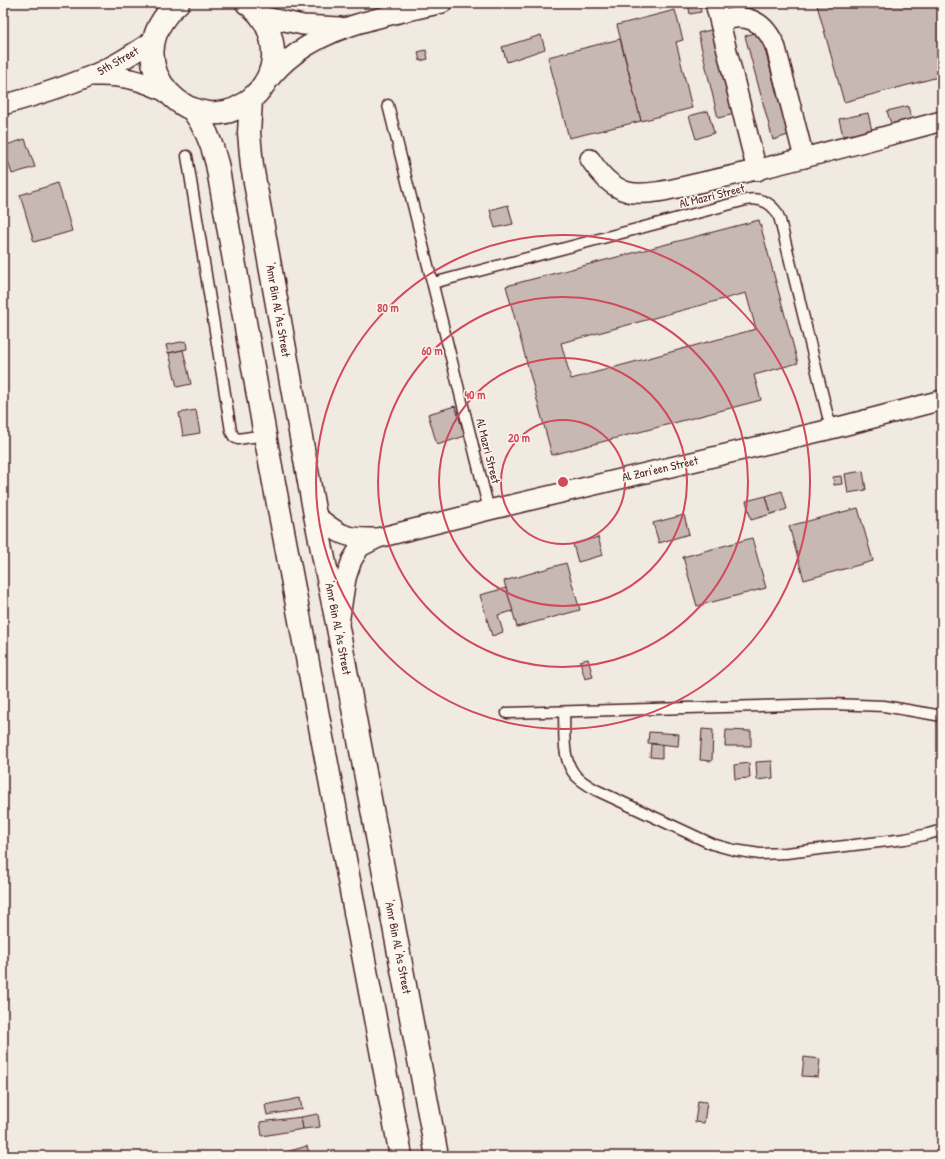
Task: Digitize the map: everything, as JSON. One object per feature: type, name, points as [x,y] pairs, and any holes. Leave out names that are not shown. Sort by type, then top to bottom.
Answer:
[{"type":"main road","points":[[178,3],[158,22],[152,51],[154,68],[161,84],[175,100],[192,109],[212,113],[233,110],[251,100],[266,83],[273,60],[273,48],[267,26],[253,7]]},
{"type":"main road","name":"'Amr Bin Al 'As Street","points":[[251,100],[249,133],[252,166],[315,515],[338,628],[437,1156]]},
{"type":"main road","points":[[192,109],[201,121],[208,135],[217,164],[265,435],[401,1156]]},
{"type":"street","points":[[266,83],[294,54],[310,43],[345,27],[442,3]]},
{"type":"street","points":[[715,3],[757,171]]},
{"type":"street","points":[[253,7],[303,25],[345,27]]},
{"type":"street","points":[[720,21],[743,17],[754,21],[764,28],[772,37],[804,158]]},
{"type":"street","name":"5th Street","points":[[90,76],[129,55],[158,22]]},
{"type":"street","name":"5th Street","points":[[90,76],[122,77],[138,80],[168,93]]},
{"type":"street","points":[[3,105],[23,100],[90,76]]},
{"type":"street","points":[[590,159],[601,175],[615,186],[629,192],[647,193],[669,190],[757,171],[942,121]]},
{"type":"street","name":"Al Zari'een Street","points":[[338,628],[346,578],[352,560],[360,547],[378,538],[489,510],[831,429],[942,400]]},
{"type":"street","name":"Al Zari'een Street","points":[[315,515],[334,530],[347,536],[356,538],[378,538]]},
{"type":"lane","name":"Al Mazri Street","points":[[388,105],[489,510]]},
{"type":"lane","points":[[187,156],[231,431],[234,437],[238,439],[265,435]]},
{"type":"lane","name":"Al Mazri Street","points":[[433,282],[746,200],[759,199],[765,201],[775,209],[780,220],[831,429]]},
{"type":"lane","points":[[507,713],[832,704],[884,706],[942,716]]},
{"type":"lane","points":[[564,712],[566,754],[575,775],[584,783],[645,814],[712,844],[734,850],[760,854],[786,853],[905,839],[942,830]]},
{"type":"building","points":[[688,3],[699,3],[701,12],[690,14]]},
{"type":"building","points":[[822,3],[942,3],[942,76],[844,102],[817,5]]},
{"type":"building","points":[[675,10],[683,40],[676,42],[692,108],[641,121],[617,25]]},
{"type":"building","points":[[715,29],[735,114],[718,118],[698,33]]},
{"type":"building","points":[[760,31],[788,135],[773,140],[745,36]]},
{"type":"building","points":[[541,35],[545,49],[507,62],[502,47]]},
{"type":"building","points":[[620,39],[641,121],[569,138],[548,57]]},
{"type":"building","points":[[426,50],[428,59],[420,61],[418,52]]},
{"type":"building","points":[[908,106],[911,119],[891,124],[887,111]]},
{"type":"building","points":[[708,111],[714,133],[696,139],[689,116]]},
{"type":"building","points":[[868,113],[872,131],[843,136],[839,119]]},
{"type":"building","points":[[25,139],[35,167],[12,174],[3,146]]},
{"type":"building","points":[[58,183],[72,231],[34,242],[20,195]]},
{"type":"building","points":[[508,205],[513,224],[495,228],[490,210]]},
{"type":"building","points":[[759,220],[798,363],[754,375],[761,400],[552,455],[506,286]],"holes":[[[746,293],[756,329],[571,379],[561,343]]]},
{"type":"building","points":[[186,341],[187,349],[168,353],[166,345]]},
{"type":"building","points":[[183,350],[191,384],[177,387],[169,353]]},
{"type":"building","points":[[455,406],[465,436],[437,445],[428,414]]},
{"type":"building","points":[[196,410],[200,433],[183,436],[179,413]]},
{"type":"building","points":[[863,471],[866,490],[848,493],[845,474]]},
{"type":"building","points":[[841,476],[842,484],[834,485],[833,477]]},
{"type":"building","points":[[782,491],[787,509],[771,514],[766,496]]},
{"type":"building","points":[[766,496],[771,514],[751,520],[746,501]]},
{"type":"building","points":[[858,508],[873,561],[804,580],[789,526]]},
{"type":"building","points":[[684,515],[689,534],[659,543],[653,523]]},
{"type":"building","points":[[598,537],[603,555],[578,562],[573,544]]},
{"type":"building","points":[[752,538],[766,588],[697,606],[683,557]]},
{"type":"building","points":[[566,563],[580,610],[517,627],[504,581]]},
{"type":"building","points":[[506,588],[513,611],[498,615],[503,632],[492,636],[480,595]]},
{"type":"building","points":[[588,659],[593,677],[585,679],[580,661]]},
{"type":"building","points":[[702,729],[713,730],[712,761],[700,760]]},
{"type":"building","points":[[726,730],[751,731],[751,746],[725,746]]},
{"type":"building","points":[[649,732],[679,734],[678,746],[648,743]]},
{"type":"building","points":[[651,744],[662,745],[662,758],[650,757]]},
{"type":"building","points":[[772,761],[773,778],[757,780],[756,762]]},
{"type":"building","points":[[749,763],[750,778],[735,779],[734,765]]},
{"type":"building","points":[[804,1057],[820,1059],[818,1077],[802,1076]]},
{"type":"building","points":[[300,1098],[302,1109],[267,1115],[265,1105]]},
{"type":"building","points":[[698,1101],[707,1102],[704,1123],[695,1122]]},
{"type":"building","points":[[318,1114],[320,1127],[303,1129],[301,1117]]},
{"type":"building","points":[[301,1117],[303,1129],[262,1136],[260,1122]]},
{"type":"building","points":[[307,1146],[310,1156],[273,1156]]}]
